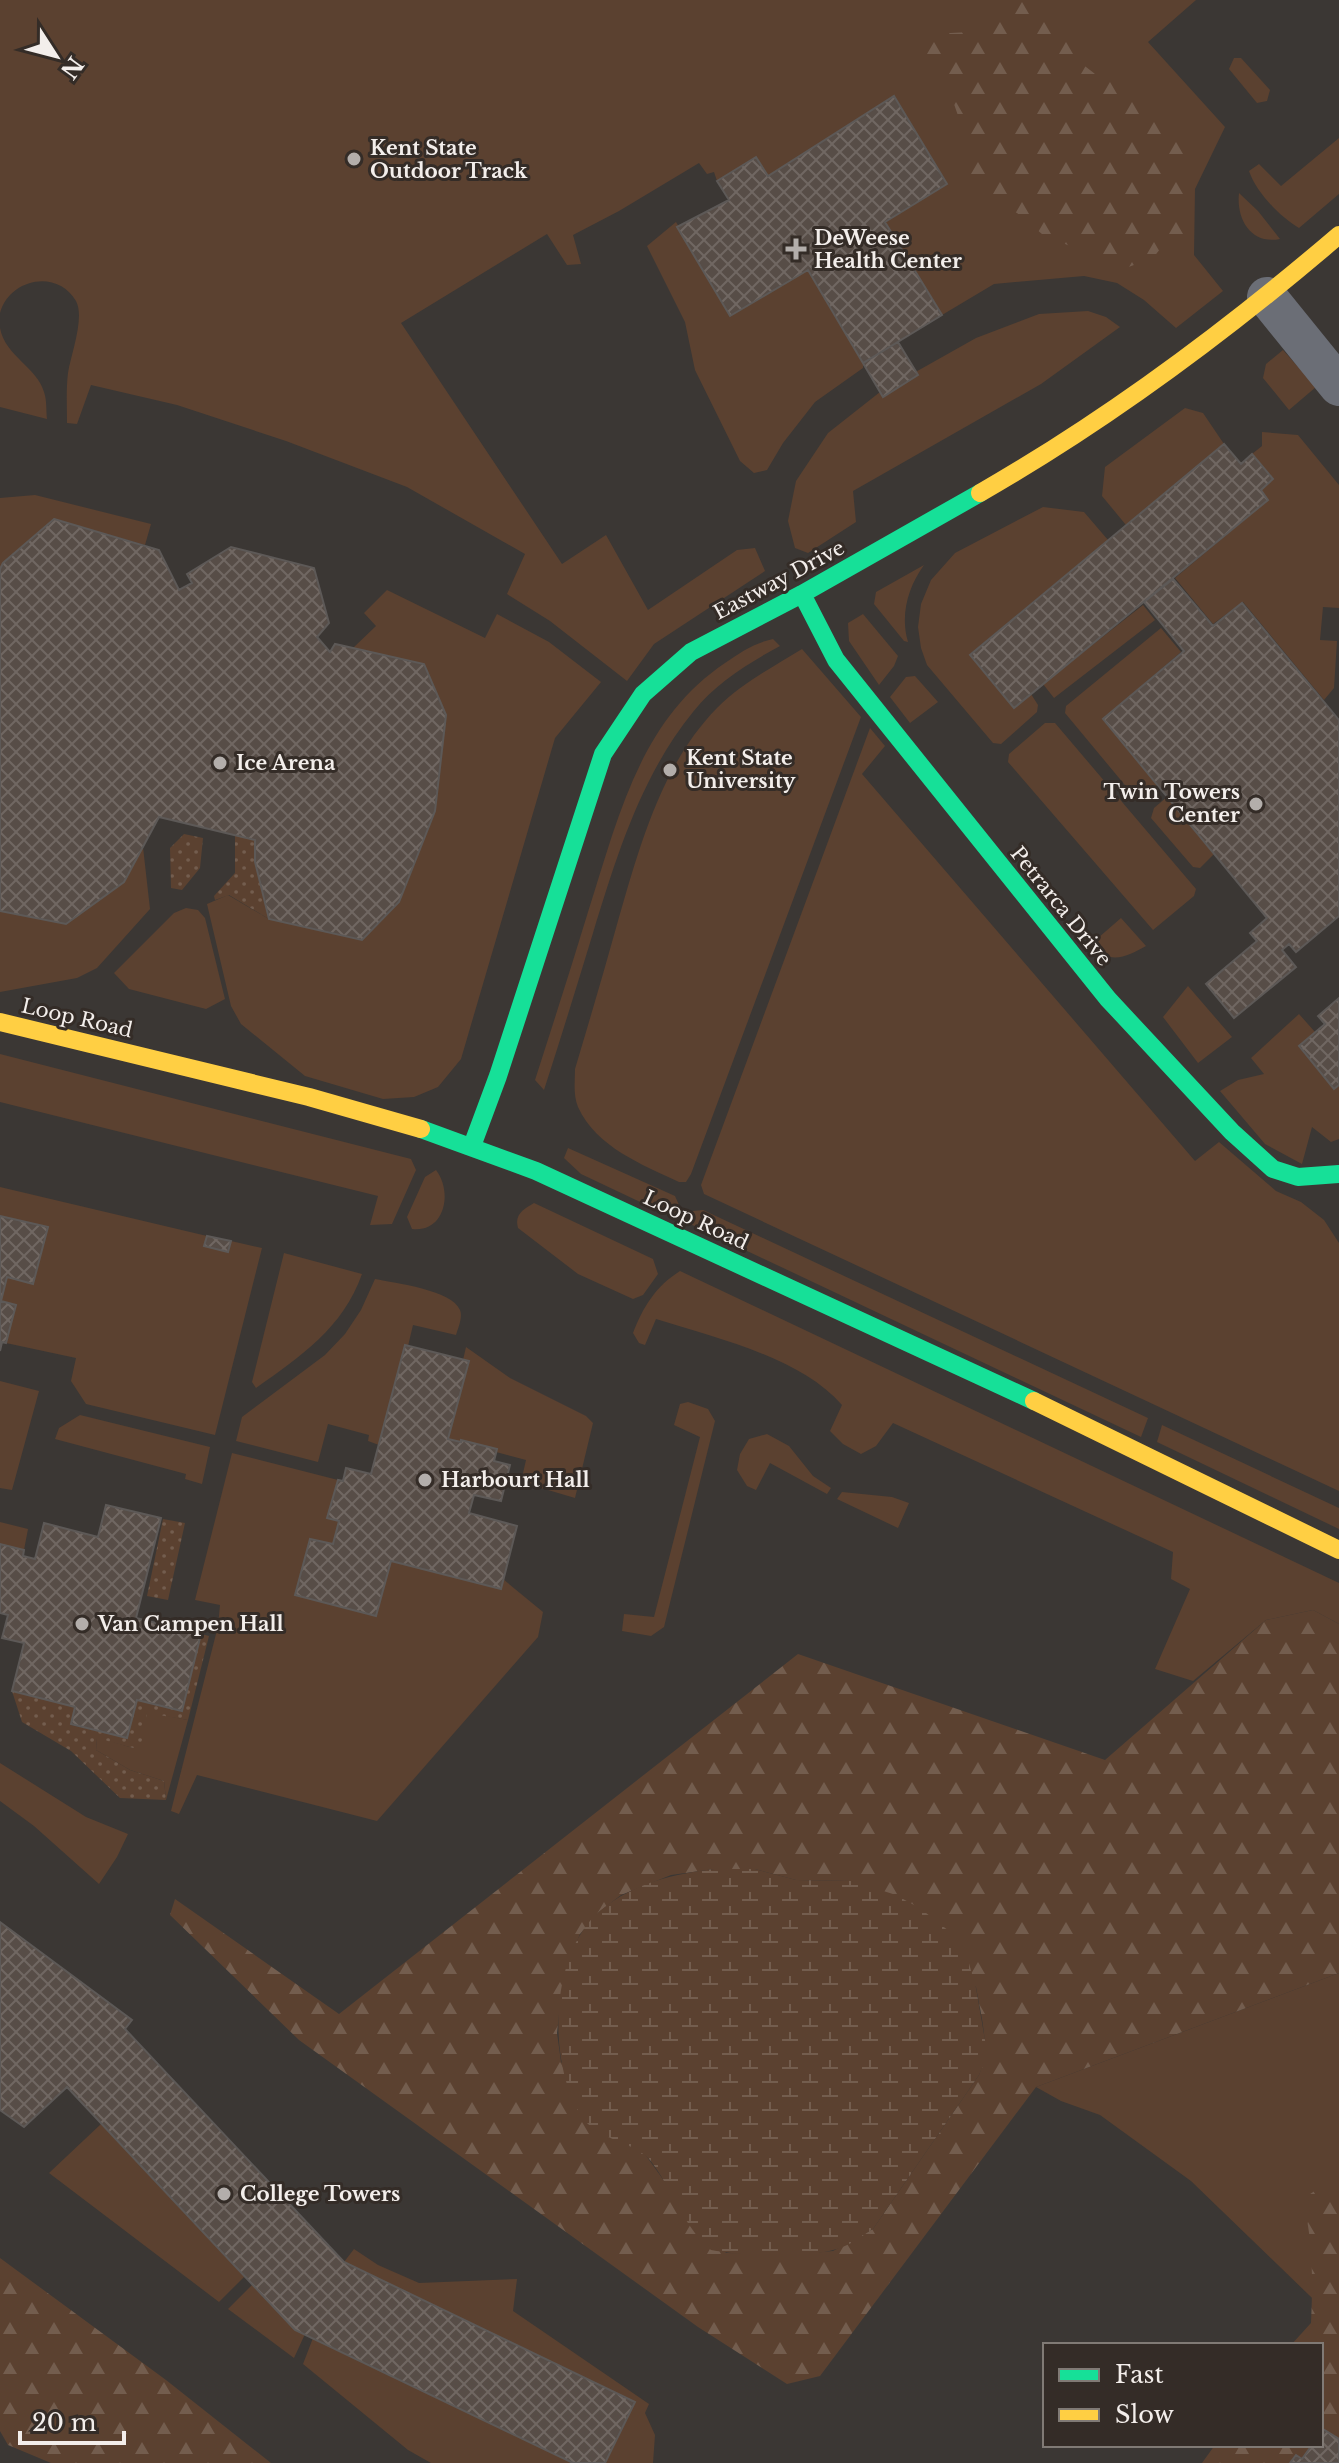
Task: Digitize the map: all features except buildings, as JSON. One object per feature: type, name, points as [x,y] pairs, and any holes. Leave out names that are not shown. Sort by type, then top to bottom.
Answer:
[{"type":"street","name":"Eastway Drive","points":[[472,1146],[498,1076],[603,754],[643,694],[691,652],[802,594],[1055,450],[1170,370],[1267,297],[1339,235]]},
{"type":"street","points":[[1267,297],[1339,386]]},
{"type":"street","name":"Petrarca Drive","points":[[802,594],[836,660],[1108,999],[1232,1132],[1273,1169],[1298,1177],[1339,1174]]},
{"type":"street","name":"Loop Road","points":[[0,1022],[309,1097],[472,1146],[536,1171],[1102,1433],[1339,1550]]},
{"type":"green space","points":[[0,0],[1196,0],[1148,42],[1225,127],[1195,189],[1194,255],[1223,291],[1176,328],[1144,300],[1117,283],[1084,276],[994,284],[942,315],[885,222],[947,184],[894,96],[768,176],[756,157],[717,181],[714,172],[707,174],[699,163],[573,235],[581,264],[567,265],[547,234],[401,323],[562,564],[606,535],[648,610],[737,550],[755,548],[765,571],[654,644],[627,681],[550,621],[507,594],[525,554],[407,487],[286,441],[177,405],[91,385],[77,424],[67,423],[68,373],[79,317],[76,301],[57,284],[34,282],[13,292],[0,313]]},
{"type":"green space","points":[[1004,0],[1039,0],[1041,14],[1063,25],[1073,37],[1077,60],[1099,77],[1116,83],[1138,108],[1195,141],[1185,195],[1184,237],[1164,244],[1153,258],[1123,269],[1042,234],[1017,213],[974,189],[964,161],[963,130],[945,78],[924,69],[917,49],[931,34],[970,32],[989,25]]},
{"type":"green space","points":[[1234,58],[1241,58],[1270,90],[1267,101],[1257,103],[1229,69]]},
{"type":"green space","points":[[1339,138],[1339,194],[1299,228],[1270,203],[1249,171],[1259,164],[1281,186]]},
{"type":"green space","points":[[1239,193],[1280,239],[1270,240],[1253,234],[1243,221]]},
{"type":"green space","points":[[676,222],[730,316],[808,270],[863,363],[863,368],[815,402],[783,443],[767,470],[754,473],[740,461],[695,370],[685,322],[647,246]]},
{"type":"green space","points":[[1088,311],[1106,317],[1120,327],[1041,384],[853,491],[856,522],[808,553],[795,548],[788,521],[796,481],[828,433],[880,392],[976,338],[1039,314]]},
{"type":"green space","points":[[0,328],[8,346],[40,383],[46,398],[47,419],[0,407]]},
{"type":"green space","points":[[1283,350],[1316,387],[1289,410],[1263,378],[1266,364]]},
{"type":"green space","points":[[1185,408],[1203,413],[1224,444],[1126,525],[1102,496],[1105,467]]},
{"type":"green space","points":[[1262,432],[1298,435],[1339,485],[1339,608],[1323,607],[1320,640],[1337,641],[1334,688],[1324,700],[1243,602],[1213,624],[1175,578],[1268,500],[1261,490],[1273,479],[1252,454],[1262,446]]},
{"type":"green space","points":[[35,495],[151,524],[145,545],[54,519],[0,569],[0,498]]},
{"type":"green space","points":[[1043,507],[1084,512],[1108,540],[970,654],[1014,707],[1031,694],[1038,705],[1037,712],[1001,744],[993,743],[927,665],[918,627],[921,604],[931,580],[955,553]]},
{"type":"green space","points":[[924,565],[907,602],[905,622],[908,642],[874,604],[876,592]]},
{"type":"green space","points":[[387,590],[485,638],[497,614],[549,642],[601,682],[555,738],[461,1059],[438,1087],[414,1097],[383,1099],[305,1076],[241,1024],[231,1006],[207,904],[228,895],[269,919],[362,940],[399,902],[435,811],[446,715],[424,664],[353,648],[376,626],[364,613]]},
{"type":"green space","points":[[1143,605],[1155,620],[1054,698],[1043,684]]},
{"type":"green space","points":[[863,614],[898,656],[879,685],[849,641],[848,623]]},
{"type":"green space","points":[[1161,628],[1181,652],[1103,719],[1157,785],[1142,797],[1134,796],[1065,713],[1066,706]]},
{"type":"green space","points":[[773,639],[780,646],[733,675],[693,712],[645,789],[611,875],[544,1090],[535,1080],[610,842],[636,774],[672,713],[696,687],[742,652]]},
{"type":"green space","points":[[802,649],[861,717],[691,1174],[686,1182],[679,1182],[622,1153],[596,1133],[576,1102],[575,1069],[643,840],[653,811],[680,756],[697,731],[727,699]]},
{"type":"green space","points":[[915,676],[938,702],[910,723],[890,697],[906,677]]},
{"type":"green space","points":[[1045,723],[1055,723],[1196,889],[1194,896],[1153,930],[1008,762],[1009,754]]},
{"type":"green space","points":[[870,728],[885,746],[862,774],[1195,1161],[1219,1142],[1276,1191],[1301,1202],[1324,1220],[1339,1243],[1339,1491],[704,1194],[701,1185]]},
{"type":"green space","points":[[1167,797],[1214,854],[1200,868],[1193,867],[1151,818],[1154,808]]},
{"type":"green space","points":[[184,834],[203,838],[200,868],[182,890],[171,888],[170,848]]},
{"type":"green space","points":[[235,835],[255,840],[255,862],[269,919],[229,895],[215,900],[214,896],[235,873]]},
{"type":"green space","points":[[143,847],[150,909],[97,968],[77,978],[0,992],[0,911],[66,924],[124,882]]},
{"type":"green space","points":[[186,908],[198,910],[205,918],[225,999],[206,1009],[129,989],[114,973],[174,913]]},
{"type":"green space","points":[[1121,918],[1146,946],[1120,957],[1107,956],[1097,947],[1098,938]]},
{"type":"green space","points":[[1188,986],[1232,1037],[1198,1063],[1163,1017]]},
{"type":"green space","points":[[1299,1014],[1315,1032],[1299,1047],[1334,1089],[1339,1085],[1339,1139],[1331,1142],[1312,1127],[1302,1164],[1265,1144],[1220,1091],[1238,1080],[1264,1074],[1251,1058]]},
{"type":"green space","points":[[0,1054],[411,1159],[416,1170],[392,1224],[370,1225],[378,1196],[0,1102]]},
{"type":"green space","points":[[568,1148],[675,1196],[679,1205],[674,1218],[581,1174],[564,1158]]},
{"type":"green space","points":[[436,1170],[444,1189],[443,1209],[432,1225],[412,1229],[407,1217],[425,1177]]},
{"type":"green space","points":[[0,1187],[207,1236],[204,1246],[228,1252],[231,1241],[262,1248],[215,1435],[86,1404],[71,1381],[76,1358],[6,1343],[15,1305],[1,1301],[7,1277],[33,1284],[47,1227],[0,1216]]},
{"type":"green space","points":[[534,1203],[653,1259],[658,1274],[643,1295],[633,1299],[578,1274],[518,1228],[519,1216]]},
{"type":"green space","points":[[703,1210],[1148,1418],[1141,1437],[688,1223],[693,1211]]},
{"type":"green space","points":[[284,1253],[362,1274],[344,1310],[319,1339],[256,1388],[252,1382]]},
{"type":"green space","points":[[680,1271],[1339,1583],[1339,1624],[1313,1610],[1266,1620],[1193,1681],[1155,1669],[1190,1589],[1171,1579],[1173,1552],[893,1423],[876,1446],[861,1454],[843,1444],[830,1431],[842,1405],[804,1374],[756,1351],[656,1319],[645,1345],[639,1343],[633,1333],[641,1314],[657,1290]]},
{"type":"green space","points":[[375,1279],[435,1292],[455,1303],[461,1316],[456,1335],[413,1325],[379,1445],[368,1441],[369,1435],[328,1424],[318,1462],[236,1441],[242,1417],[325,1355],[345,1334],[361,1310]]},
{"type":"green space","points":[[466,1347],[510,1378],[586,1416],[593,1423],[575,1498],[521,1482],[526,1460],[496,1452],[496,1449],[448,1439],[469,1362],[463,1360]]},
{"type":"green space","points":[[0,1381],[39,1391],[12,1490],[0,1488]]},
{"type":"green space","points":[[688,1402],[708,1409],[715,1421],[664,1627],[651,1636],[622,1631],[624,1614],[654,1617],[700,1437],[674,1425],[680,1404]]},
{"type":"green space","points":[[80,1415],[210,1447],[202,1484],[185,1479],[186,1474],[55,1439],[59,1428]]},
{"type":"green space","points":[[1162,1425],[1339,1508],[1339,1529],[1157,1442]]},
{"type":"green space","points":[[767,1434],[789,1446],[813,1476],[831,1488],[827,1494],[770,1463],[756,1490],[747,1486],[737,1470],[740,1454],[749,1439]]},
{"type":"green space","points":[[232,1453],[338,1480],[327,1517],[339,1521],[333,1544],[310,1539],[295,1595],[376,1616],[391,1561],[500,1589],[503,1579],[543,1612],[538,1637],[377,1821],[197,1775],[179,1814],[171,1811],[218,1626],[220,1605],[195,1600]]},
{"type":"green space","points":[[842,1492],[892,1497],[909,1503],[898,1528],[837,1499]]},
{"type":"green space","points":[[163,1519],[185,1523],[168,1600],[147,1596]]},
{"type":"green space","points":[[0,1522],[28,1529],[24,1550],[0,1544]]},
{"type":"green space","points":[[1313,1610],[1339,1624],[1339,1973],[1036,2087],[820,2376],[787,2384],[698,2327],[299,2040],[170,1915],[175,1899],[339,2014],[798,1654],[1105,1760],[1266,1620]],"holes":[[[714,1869],[755,1869],[796,1880],[852,1881],[976,1987],[985,2043],[979,2075],[873,2229],[833,2251],[802,2254],[726,2253],[672,2192],[647,2157],[561,2062],[557,2033],[560,2004],[574,1948],[580,1934],[599,1912],[621,1895],[671,1875]]]},
{"type":"green space","points":[[201,1634],[209,1636],[188,1720],[147,1713],[141,1745],[133,1748],[97,1738],[96,1750],[130,1770],[164,1781],[166,1800],[120,1798],[71,1751],[22,1722],[12,1691],[75,1707],[71,1725],[127,1738],[137,1700],[182,1711]]},
{"type":"green space","points":[[147,1712],[188,1720],[166,1800],[164,1781],[130,1770],[96,1750],[97,1737],[133,1748]]},
{"type":"green space","points":[[0,1763],[86,1817],[128,1834],[99,1884],[34,1826],[0,1801]]},
{"type":"green space","points":[[714,1869],[755,1869],[796,1880],[852,1881],[896,1895],[921,1909],[954,1935],[968,1960],[986,2046],[985,2061],[979,2075],[873,2229],[838,2249],[789,2256],[711,2250],[693,2231],[650,2160],[635,2149],[595,2130],[580,2114],[569,2091],[562,2065],[559,2008],[563,1979],[584,1929],[601,1910],[641,1886],[669,1877]]},
{"type":"green space","points":[[1339,1973],[1339,2324],[1191,2181],[1100,2115],[1061,2101],[1036,2087]]},
{"type":"green space","points":[[101,2124],[245,2276],[219,2302],[49,2173]]},
{"type":"green space","points":[[1339,2174],[1339,2444],[1323,2440],[1323,2343],[1293,2343],[1311,2323],[1312,2261],[1303,2199]]},
{"type":"green space","points":[[354,2249],[378,2265],[419,2283],[517,2279],[513,2311],[649,2404],[645,2413],[655,2435],[653,2463],[605,2463],[634,2403],[344,2262]]},
{"type":"green space","points":[[0,2258],[166,2380],[271,2463],[51,2463],[8,2445],[0,2431]]},
{"type":"green space","points":[[252,2285],[305,2334],[294,2358],[228,2309]]},
{"type":"green space","points":[[313,2338],[573,2463],[431,2463],[408,2450],[303,2364]]},
{"type":"green space","points":[[1214,2447],[1313,2447],[1305,2463],[1202,2463]]},
{"type":"traffic: fast","points":[[472,1146],[498,1076],[603,754],[643,694],[691,652],[802,594],[980,493]]},
{"type":"traffic: fast","points":[[802,594],[836,660],[1108,999],[1232,1132],[1273,1169],[1298,1177],[1339,1174]]},
{"type":"traffic: fast","points":[[421,1129],[536,1171],[1034,1401]]},
{"type":"traffic: slow","points":[[980,493],[1075,435],[1166,372],[1339,235]]},
{"type":"traffic: slow","points":[[0,1022],[309,1097],[421,1129]]},
{"type":"traffic: slow","points":[[1034,1401],[1339,1550]]},
{"type":"place","name":"Kent State Outdoor Track","points":[[354,159]]},
{"type":"place","name":"DeWeese Health Center","points":[[796,249]]},
{"type":"place","name":"Ice Arena","points":[[220,763]]},
{"type":"place","name":"Kent State University","points":[[670,770]]},
{"type":"place","name":"Twin Towers Center","points":[[1256,804]]},
{"type":"place","name":"Harbourt Hall","points":[[425,1480]]},
{"type":"place","name":"Van Campen Hall","points":[[82,1624]]},
{"type":"place","name":"College Towers","points":[[224,2194]]}]
